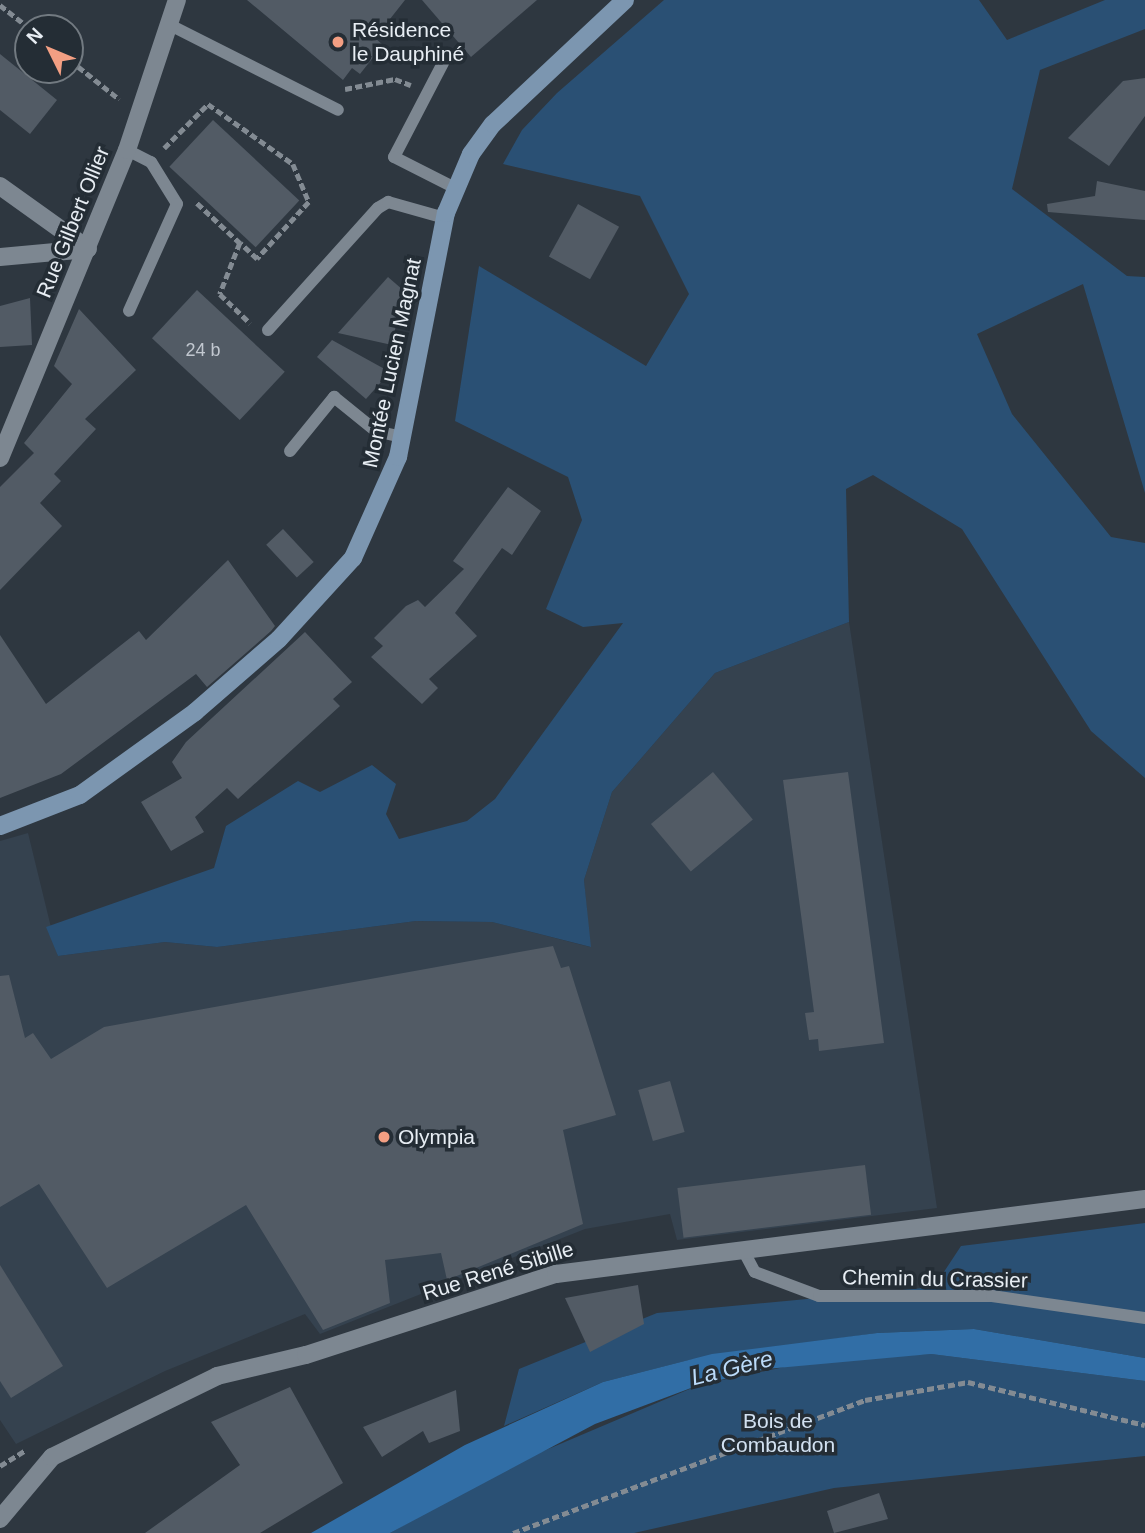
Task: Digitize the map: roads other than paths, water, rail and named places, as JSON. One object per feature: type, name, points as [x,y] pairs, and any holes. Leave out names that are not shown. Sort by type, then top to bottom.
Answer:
[{"type":"main road","name":"Montée Lucien Magnat","points":[[0,826],[80,795],[195,712],[279,639],[353,558],[390,484],[402,437],[445,218],[455,188],[493,124],[625,0]]},
{"type":"street","name":"Rue Gilbert Ollier","points":[[0,458],[127,150],[177,0]]},
{"type":"street","points":[[0,186],[35,215],[88,249]]},
{"type":"street","points":[[0,257],[88,249]]},
{"type":"street","name":"Rue René Sibille","points":[[0,1519],[52,1457],[217,1376],[306,1355],[556,1274],[742,1248],[1145,1199]]},
{"type":"lane","points":[[170,25],[338,110]]},
{"type":"lane","points":[[443,63],[394,157],[455,188]]},
{"type":"lane","points":[[127,150],[151,162],[177,204],[129,311]]},
{"type":"lane","points":[[268,330],[378,208],[388,202],[445,218]]},
{"type":"lane","points":[[290,451],[334,397],[376,431],[402,437]]},
{"type":"lane","name":"Chemin du Crassier","points":[[742,1248],[755,1272],[819,1296],[992,1296],[1145,1318]]},
{"type":"water","name":"La Gère","points":[[974,1329],[1145,1358],[1145,1381],[931,1354],[766,1369],[699,1385],[595,1424],[390,1533],[311,1533],[465,1445],[603,1382],[712,1354],[877,1333]]},
{"type":"place","name":"Résidence le Dauphiné","points":[[338,42]]},
{"type":"place","name":"Olympia","points":[[384,1137]]},
{"type":"park label","name":"Bois de Combaudon","points":[[778,1433]]}]
